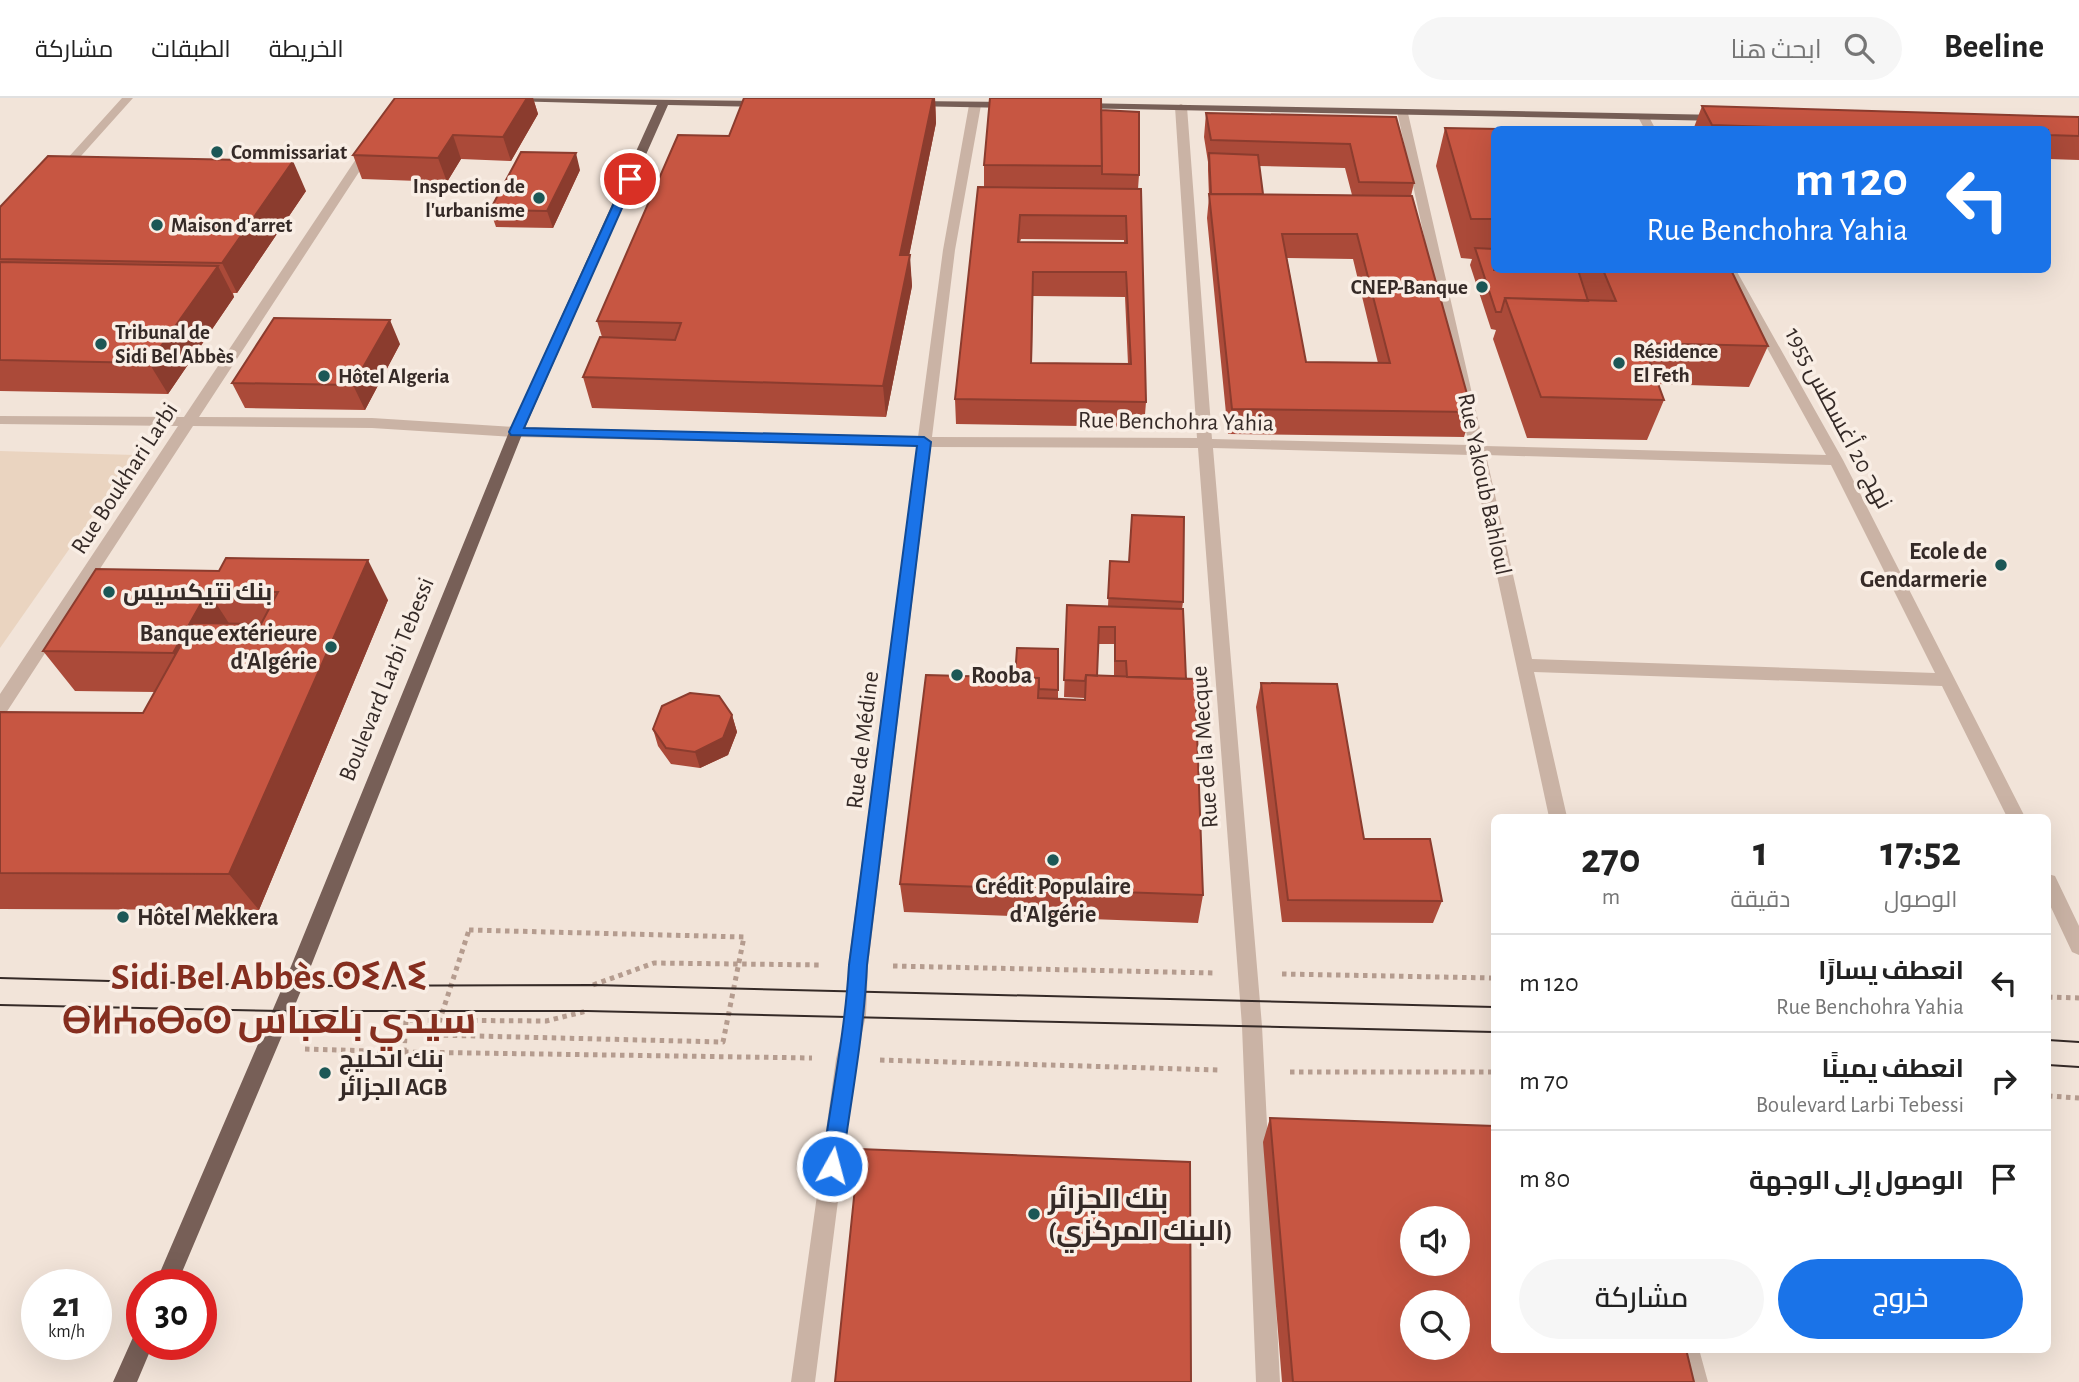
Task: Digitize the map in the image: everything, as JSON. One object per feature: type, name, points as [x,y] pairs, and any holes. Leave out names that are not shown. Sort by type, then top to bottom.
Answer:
[{"type":"main road","points":[[507,98],[772,104]]},
{"type":"main road","name":"Boulevard Larbi Tebessi","points":[[172,1269],[516,432],[665,101]]},
{"type":"main road","points":[[907,104],[1030,105]]},
{"type":"main road","points":[[1071,106],[1645,112],[1739,118]]},
{"type":"main road","points":[[125,1382],[135,1360]]},
{"type":"street","points":[[55,179],[128,98]]},
{"type":"street","name":"Rue de Médine","points":[[803,1382],[846,1059],[856,1016],[858,965],[949,250],[975,105]]},
{"type":"street","name":"Rue de la Mecque","points":[[1181,107],[1252,1026],[1268,1382]]},
{"type":"street","name":"Rue Yakoub Bahloul","points":[[1402,111],[1557,814]]},
{"type":"street","points":[[1645,112],[1650,126]]},
{"type":"street","name":"Rue Boukhari Larbi","points":[[0,708],[379,132]]},
{"type":"street","name":"نهج 20 أغسطس 1955","points":[[1732,273],[1836,460],[2015,814]]},
{"type":"street","name":"Rue Benchohra Yahia","points":[[0,419],[190,419],[462,426],[516,432],[924,442],[1205,443],[1836,460]]},
{"type":"street","points":[[1525,665],[1948,680]]},
{"type":"street","points":[[2051,888],[2079,946]]},
{"type":"street","points":[[1688,1353],[1696,1382]]},
{"type":"path","points":[[469,930],[744,937],[723,1042],[435,1035],[439,1020],[469,930]]},
{"type":"path","points":[[593,985],[654,963],[1491,978]]},
{"type":"path","points":[[2051,997],[2079,999]]},
{"type":"path","points":[[404,1052],[406,1020],[546,1021],[587,1010]]},
{"type":"path","points":[[265,1048],[846,1059],[1252,1071],[1491,1072]]},
{"type":"path","points":[[2051,1096],[2079,1098]]},
{"type":"shaded area","points":[[0,451],[135,455],[0,648]]},
{"type":"building","points":[[395,98],[527,98],[503,137],[453,135],[438,158],[353,155]]},
{"type":"building","points":[[744,98],[933,98],[900,255],[910,255],[883,386],[583,377],[600,337],[675,340],[681,323],[597,321],[678,135],[729,136]]},
{"type":"building","points":[[990,98],[1101,98],[1102,166],[984,165]]},
{"type":"building","points":[[1702,106],[2079,117],[2079,136],[2051,135],[2051,126],[1712,125]]},
{"type":"building","points":[[1101,110],[1139,112],[1139,175],[1102,174]]},
{"type":"building","points":[[1206,113],[1396,117],[1414,183],[1359,182],[1350,144],[1211,140]]},
{"type":"building","points":[[1445,128],[1491,129],[1491,219],[1471,219]]},
{"type":"building","points":[[521,152],[576,153],[547,211],[490,210]]},
{"type":"building","points":[[1209,153],[1258,155],[1263,194],[1211,194]]},
{"type":"building","name":"Maison d'arret","points":[[48,156],[293,161],[222,263],[0,259],[0,207]]},
{"type":"building","points":[[978,187],[1141,189],[1146,402],[955,399]],"holes":[[[1020,215],[1126,216],[1127,243],[1018,242]],[[1033,272],[1126,272],[1131,364],[1031,363]]]},
{"type":"building","points":[[1209,194],[1412,196],[1472,412],[1232,409]],"holes":[[[1282,234],[1357,234],[1390,363],[1306,362]]]},
{"type":"building","points":[[1475,248],[1491,249],[1491,273],[1579,273],[1588,301],[1505,298],[1501,312],[1496,312]]},
{"type":"building","points":[[0,262],[218,266],[149,363],[0,360]]},
{"type":"building","points":[[1604,273],[1732,273],[1768,346],[1643,343],[1664,400],[1541,397],[1505,298],[1616,301]]},
{"type":"building","points":[[274,318],[390,320],[353,385],[232,383]]},
{"type":"building","points":[[1132,515],[1184,517],[1183,602],[1108,598],[1110,561],[1129,562]]},
{"type":"building","points":[[226,558],[368,560],[229,874],[0,873],[0,712],[143,713],[193,623],[261,624],[278,592],[208,591],[173,653],[43,651],[96,569],[219,571]]},
{"type":"building","points":[[1067,605],[1183,609],[1186,679],[1127,677],[1126,661],[1115,661],[1115,627],[1099,627],[1097,676],[1086,675],[1085,681],[1064,680]]},
{"type":"building","points":[[1017,648],[1058,649],[1058,690],[1039,689],[1039,678],[1015,677]]},
{"type":"building","name":"Crédit Populaire d'Algérie","points":[[926,675],[1039,678],[1038,698],[1085,700],[1086,675],[1195,679],[1203,895],[900,884]]},
{"type":"building","points":[[1261,683],[1337,684],[1364,839],[1430,839],[1442,901],[1288,900]]},
{"type":"building","points":[[690,693],[719,696],[732,715],[723,738],[695,752],[666,748],[653,729],[662,706]]},
{"type":"building","points":[[1270,1118],[1491,1126],[1491,1353],[1687,1353],[1694,1382],[1293,1382]]},
{"type":"building","points":[[859,1149],[1190,1162],[1191,1382],[835,1382]]},
{"type":"tram line","points":[[0,978],[293,986],[593,985],[1491,1007]]},
{"type":"tram line","points":[[0,1005],[282,1011],[587,1011],[1491,1032]]},
{"type":"tram line","points":[[2051,1040],[2079,1042]]},
{"type":"tram line","points":[[2051,1065],[2079,1067]]},
{"type":"place","name":"Commissariat","points":[[217,152]]},
{"type":"place","name":"Inspection de l'urbanisme","points":[[539,198]]},
{"type":"place","name":"Maison d'arret","points":[[157,225]]},
{"type":"place","name":"CNEP-Banque","points":[[1482,287]]},
{"type":"place","name":"Tribunal de Sidi Bel Abbès","points":[[101,344]]},
{"type":"place","name":"Résidence El Feth","points":[[1619,363]]},
{"type":"place","name":"Hôtel Algeria","points":[[324,376]]},
{"type":"place","name":"Ecole de Gendarmerie","points":[[2001,565]]},
{"type":"place","name":"بنك نتيكسيس","points":[[109,592]]},
{"type":"place","name":"Banque extérieure d'Algérie","points":[[331,647]]},
{"type":"place","name":"Rooba","points":[[957,675]]},
{"type":"place","name":"Crédit Populaire d'Algérie","points":[[1053,860]]},
{"type":"place","name":"Hôtel Mekkera","points":[[123,917]]},
{"type":"place","name":"بنك الخليج الجزائر AGB","points":[[325,1073]]},
{"type":"place","name":"بنك الجزائر (البنك المركزي)","points":[[1034,1214]]},
{"type":"district","name":"Sidi Bel Abbès ⵙⵉⴷⵉ ⴱⵍⵄⴰⴱⴰⵙ سيدي بلعباس","points":[[269,998]]},
{"type":"route","points":[[630,179],[516,432],[924,442],[858,965],[856,1016],[846,1059],[832,1166]]}]
